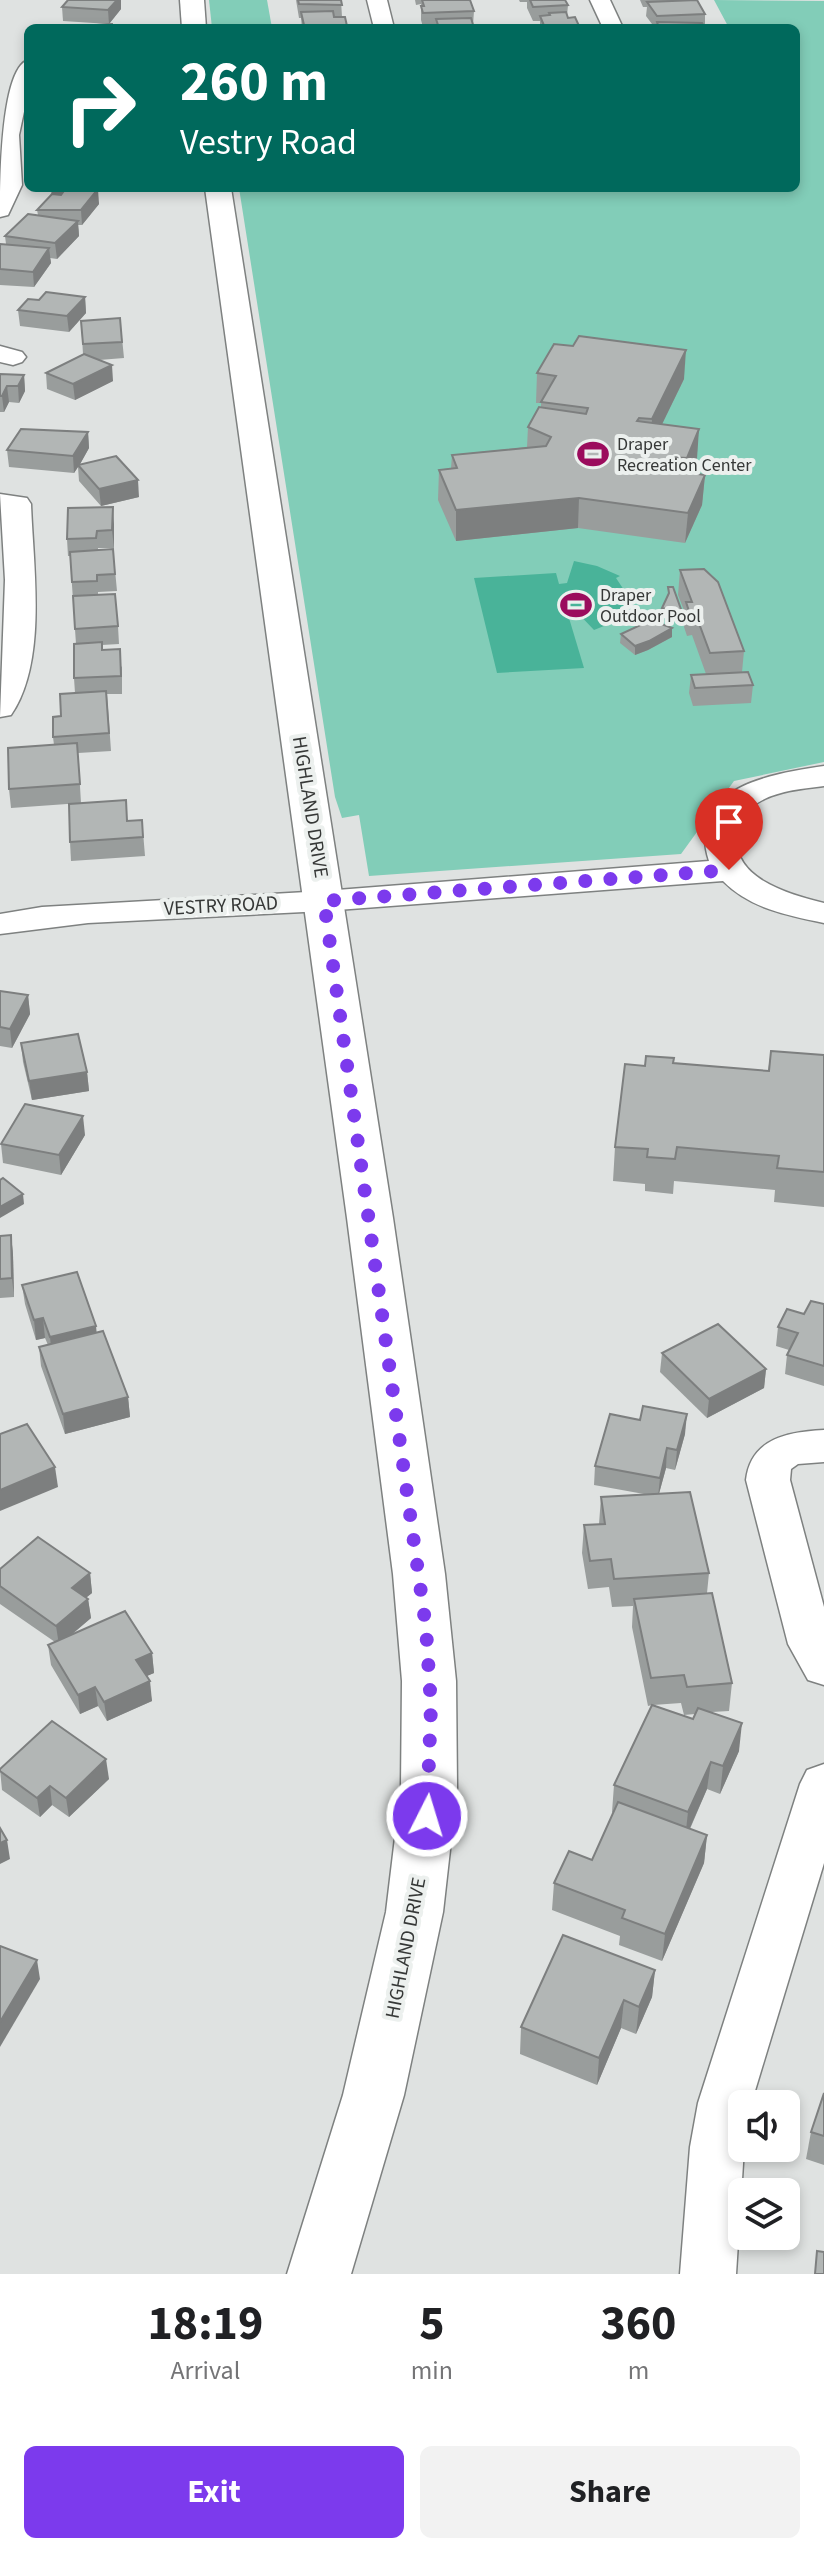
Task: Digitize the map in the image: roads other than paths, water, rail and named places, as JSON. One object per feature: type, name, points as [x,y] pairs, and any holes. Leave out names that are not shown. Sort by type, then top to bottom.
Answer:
[{"type":"main road","points":[[192,0],[194,24]]},
{"type":"main road","name":"HIGHLAND DRIVE","points":[[219,192],[324,901],[426,1628],[431,1706],[428,1801],[421,1876],[405,1969],[382,2067],[319,2274]]},
{"type":"street","points":[[377,0],[383,24]]},
{"type":"street","points":[[600,0],[611,24]]},
{"type":"street","points":[[0,210],[10,185],[18,133],[21,75],[24,71]]},
{"type":"street","points":[[0,502],[17,504],[17,649],[0,708]]},
{"type":"street","points":[[824,776],[797,777],[762,786],[735,802],[719,822],[717,846],[729,870],[749,887],[778,902],[824,913]]},
{"type":"street","name":"VESTRY ROAD","points":[[5,913],[88,913],[324,901],[729,870]]},
{"type":"street","points":[[824,1446],[787,1450],[770,1462],[767,1468],[811,1644],[824,1667]]},
{"type":"street","points":[[708,2274],[717,2147],[725,2103],[824,1784]]},
{"type":"place","name":"Draper Recreation Center","points":[[593,454]]},
{"type":"place","name":"Draper Outdoor Pool","points":[[576,605]]}]
